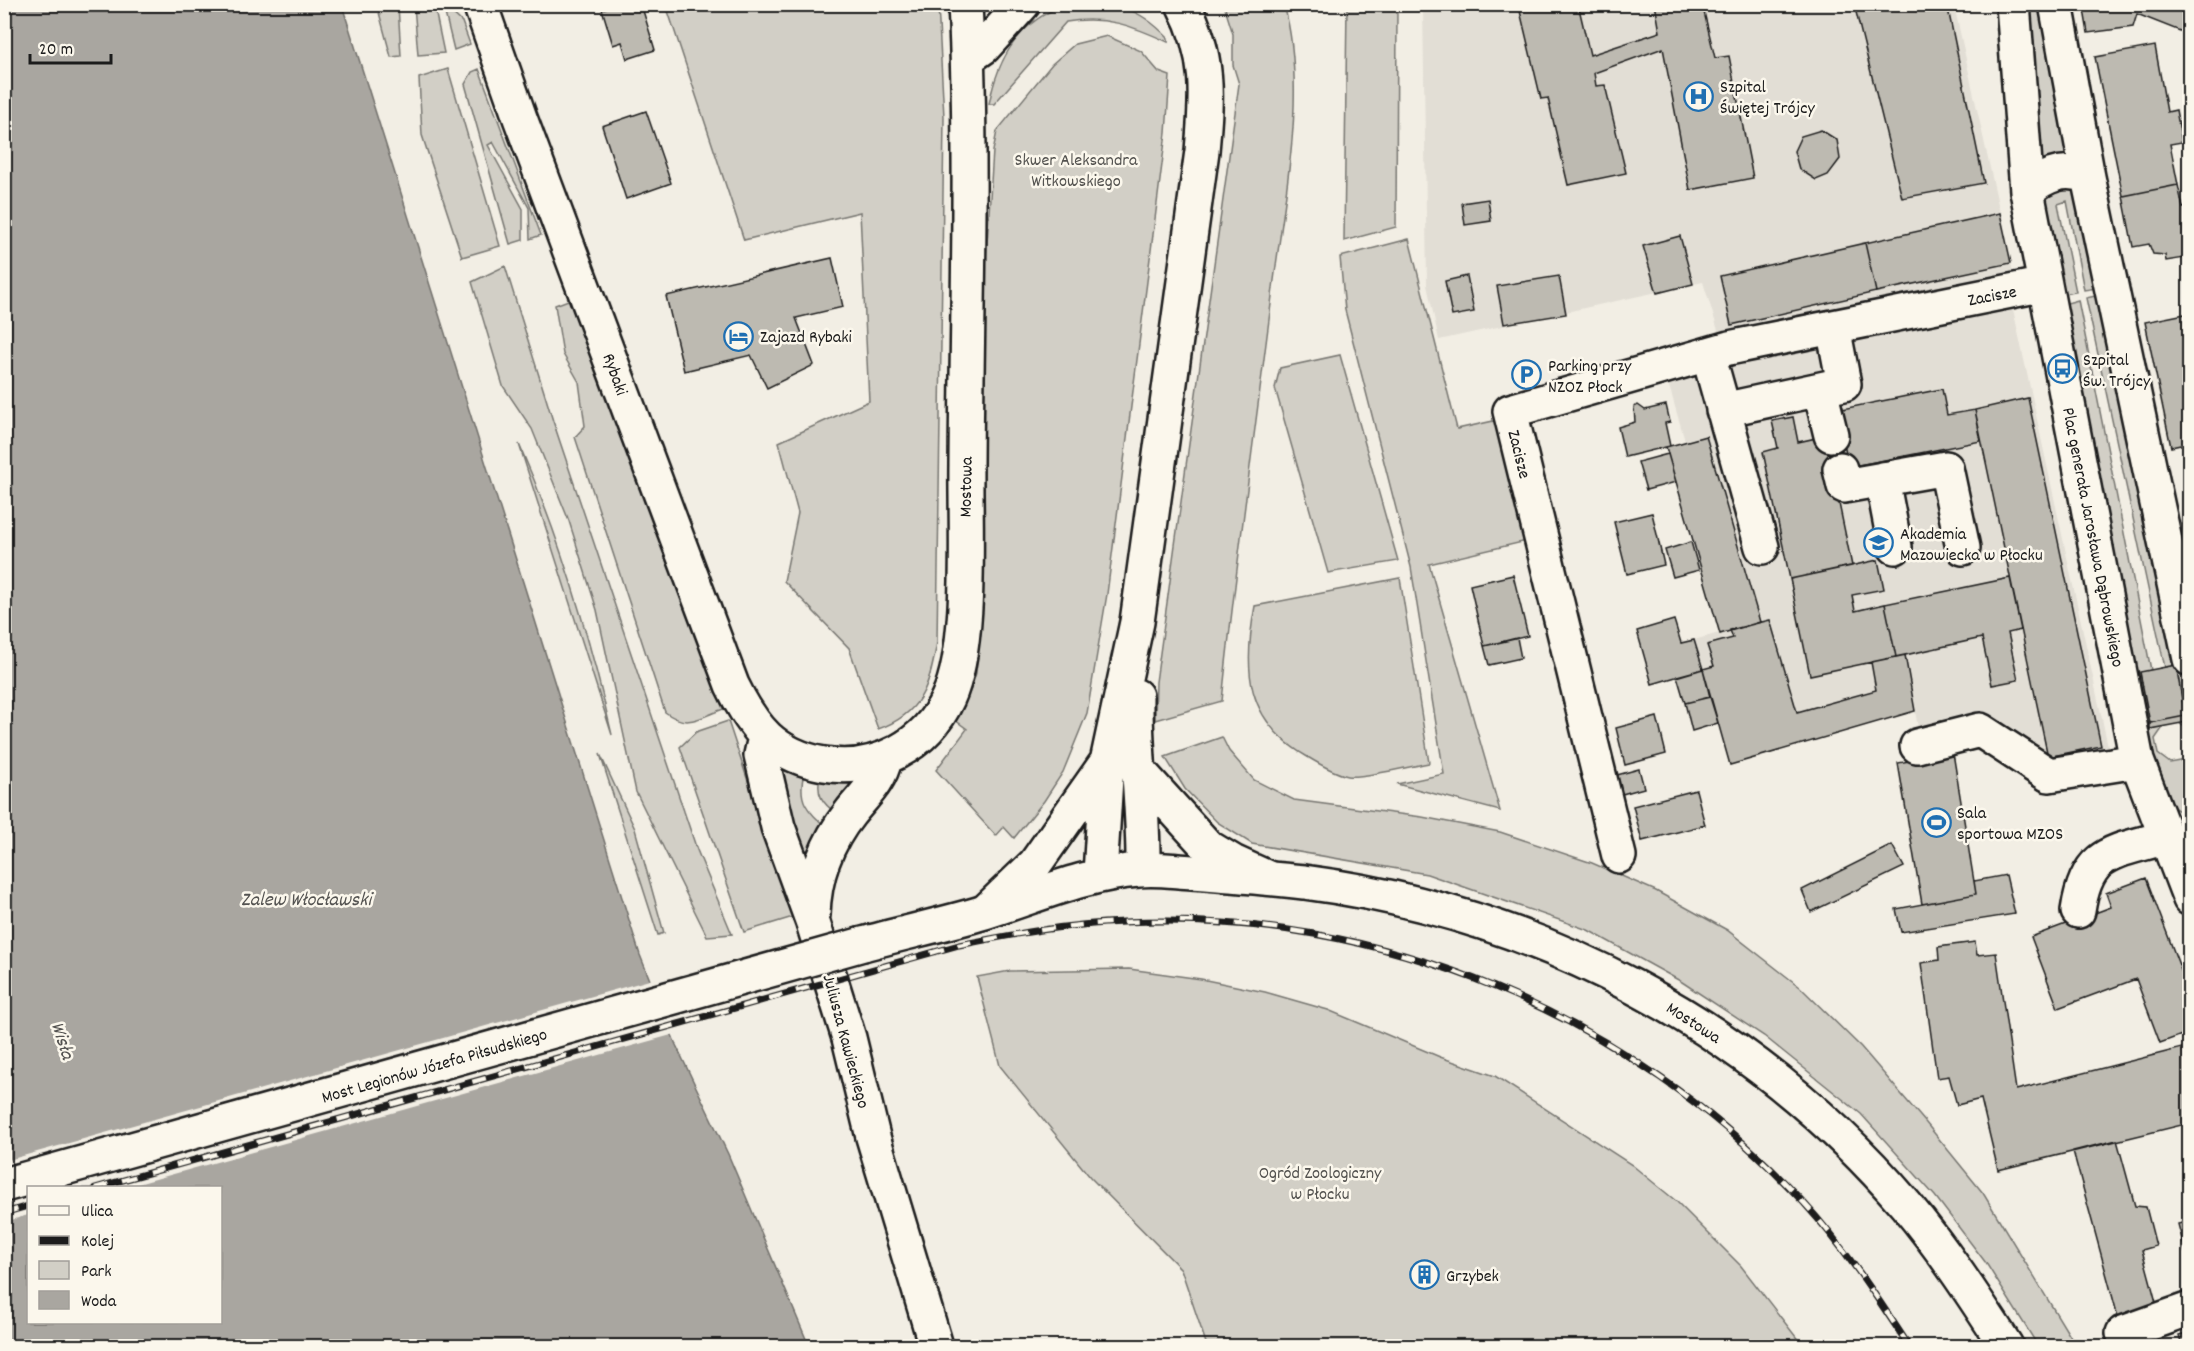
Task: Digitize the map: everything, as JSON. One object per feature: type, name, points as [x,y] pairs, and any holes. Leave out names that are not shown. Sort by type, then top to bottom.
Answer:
[{"type":"street","name":"Rybaki","points":[[480,4],[724,666],[742,705],[765,737]]},
{"type":"street","name":"Mostowa","points":[[765,737],[786,751],[820,763],[847,766],[885,759],[918,737],[941,711],[956,676],[962,639],[968,305],[968,58],[965,4]]},
{"type":"street","points":[[968,58],[984,47],[1023,4]]},
{"type":"street","name":"Mostowa","points":[[1100,874],[1107,762],[1137,622],[1185,280],[1206,109],[1205,66],[1200,40],[1186,11],[1171,14],[1158,4]]},
{"type":"street","name":"Plac generała Jarosława Dąbrowskiego","points":[[2013,4],[2027,191],[2137,761],[2170,825],[2190,899]]},
{"type":"street","points":[[2056,4],[2088,177],[2190,659]]},
{"type":"street","points":[[2027,191],[2043,177],[2079,173],[2088,177]]},
{"type":"street","name":"Zacisze","points":[[1619,856],[1510,411],[1708,354],[2045,285]]},
{"type":"street","points":[[1723,410],[1844,384],[1833,327]]},
{"type":"street","points":[[1708,354],[1762,547]]},
{"type":"street","points":[[1820,390],[1831,435]]},
{"type":"street","points":[[1840,469],[1844,486],[1946,468],[1963,548]]},
{"type":"street","points":[[1882,479],[1895,547]]},
{"type":"street","name":"Mostowa","points":[[1137,622],[1135,746],[1139,771],[1143,869]]},
{"type":"street","points":[[1917,746],[1980,730],[2049,775],[2137,761]]},
{"type":"street","name":"Juliusza Kawieckiego","points":[[765,737],[761,755],[775,817],[813,923],[849,1038],[873,1137],[936,1347]]},
{"type":"street","points":[[813,923],[814,893],[826,852],[849,814],[877,781],[885,759]]},
{"type":"street","name":"Mostowa","points":[[986,911],[1035,864],[1107,762]]},
{"type":"street","name":"Mostowa","points":[[1139,771],[1208,847],[1226,859],[1268,878]]},
{"type":"street","points":[[2078,911],[2087,875],[2099,860],[2170,825]]},
{"type":"street","name":"Mostowa","points":[[863,944],[986,911],[1046,889],[1100,874],[1143,869],[1268,878],[1383,895],[1501,927],[1599,967],[1683,1013],[1779,1082],[1822,1119],[1875,1171],[1931,1237],[2006,1347]]},
{"type":"street","name":"Most Legionów Józefa Piłsudskiego","points":[[4,1185],[863,944]]},
{"type":"street","points":[[2123,1334],[2190,1309]]},
{"type":"shaded area","name":"Szpital Świętej Trójcy","points":[[1423,5],[1954,5],[2013,272],[1721,340],[1703,282],[1439,340],[1427,285]]},
{"type":"shaded area","name":"Akademia Mazowiecka w Płocku","points":[[2013,309],[2109,751],[2047,764],[1919,733],[1915,711],[1730,765],[1694,640],[1719,633],[1666,447],[1685,441],[1667,379]]},
{"type":"green space","points":[[377,5],[398,5],[401,56],[391,57]]},
{"type":"green space","points":[[414,5],[434,5],[444,53],[418,55]]},
{"type":"green space","points":[[443,5],[448,5],[449,10],[462,22],[470,44],[454,50]]},
{"type":"green space","points":[[666,5],[938,5],[944,117],[937,642],[931,671],[921,696],[905,715],[878,729],[849,648],[784,581],[798,513],[779,442],[869,401],[860,212],[744,240]]},
{"type":"green space","points":[[1066,5],[1110,6],[1133,11],[1156,26],[1168,38],[1168,42],[1118,23],[1093,20],[1066,22],[994,104],[989,104],[998,71],[1013,43],[1035,20]]},
{"type":"green space","points":[[1224,5],[1284,5],[1291,38],[1294,73],[1292,145],[1222,701],[1155,720],[1156,682],[1239,84],[1233,65],[1233,34]]},
{"type":"green space","points":[[1347,5],[1397,5],[1396,227],[1344,241]]},
{"type":"green space","points":[[2024,5],[2043,5],[2072,156],[2052,163],[2040,158]]},
{"type":"green space","name":"Skwer Aleksandra Witkowskiego","points":[[1107,36],[1141,51],[1159,72],[1170,76],[1166,133],[1107,594],[1087,713],[1063,772],[1044,801],[1014,838],[1004,827],[996,836],[936,770],[967,729],[955,720],[971,689],[976,673],[983,306],[993,151],[997,131],[1052,64],[1075,44]]},
{"type":"green space","points":[[448,69],[500,246],[462,257],[422,135],[419,78]]},
{"type":"green space","points":[[479,69],[541,235],[530,239],[529,208],[493,142],[488,145],[523,209],[523,240],[510,244],[465,84],[472,72]]},
{"type":"green space","points":[[2078,189],[2104,287],[2084,290],[2067,201],[2058,204],[2076,292],[2058,295],[2042,196],[2046,190]]},
{"type":"green space","points":[[1409,239],[1457,429],[1498,420],[1531,540],[1429,564],[1500,811],[1397,784],[1444,774],[1411,567],[1345,310],[1340,257]]},
{"type":"green space","points":[[505,266],[553,421],[697,850],[732,934],[707,936],[636,792],[597,610],[569,521],[532,429],[503,386],[472,282]]},
{"type":"green space","points":[[2105,294],[2189,692],[2189,730],[2179,723],[2187,721],[2176,666],[2165,668],[2086,298]]},
{"type":"green space","points":[[571,299],[723,709],[700,718],[680,720],[665,712],[575,437],[585,426],[579,382],[563,354],[555,305]]},
{"type":"green space","points":[[2078,300],[2151,670],[2140,673],[2150,728],[2164,726],[2155,739],[2158,754],[2170,763],[2186,760],[2189,754],[2189,813],[2174,807],[2157,781],[2060,305]]},
{"type":"green space","points":[[1340,355],[1398,561],[1328,573],[1275,388],[1280,368]]},
{"type":"green space","points":[[519,444],[548,516],[573,588],[594,660],[612,735]]},
{"type":"green space","points":[[1400,578],[1429,763],[1364,776],[1343,775],[1316,762],[1286,742],[1271,726],[1260,709],[1253,691],[1250,672],[1249,651],[1255,606]]},
{"type":"green space","points":[[728,721],[793,917],[744,932],[680,747],[696,732]]},
{"type":"green space","points":[[1222,737],[1229,751],[1254,780],[1294,800],[1422,817],[1500,832],[1592,863],[1656,891],[1727,930],[1800,987],[1861,1047],[1926,1123],[1983,1193],[2076,1346],[2038,1346],[1986,1263],[1935,1196],[1861,1114],[1764,1036],[1682,982],[1588,930],[1427,874],[1252,844],[1217,822],[1185,789],[1165,757]]},
{"type":"green space","points":[[600,754],[635,829],[664,933],[658,935]]},
{"type":"green space","points":[[778,764],[804,773],[802,791],[805,804],[827,828],[809,852],[805,849],[776,771]]},
{"type":"green space","points":[[820,777],[851,783],[854,788],[836,813],[821,798]]},
{"type":"green space","name":"Ogród Zoologiczny w Płocku","points":[[1129,969],[1201,979],[1265,992],[1328,1010],[1440,1057],[1495,1076],[1632,1165],[1676,1201],[1741,1266],[1803,1346],[1207,1346],[1181,1269],[1090,1177],[1000,1066],[977,977],[1010,971]]},
{"type":"water","name":"Zalew Włocławski","points":[[5,5],[342,5],[640,955],[676,1045],[728,1154],[809,1346],[5,1346]]},
{"type":"pier","points":[[653,979],[675,1034],[131,1186],[27,1186],[27,1215],[5,1222],[5,1161]]},
{"type":"building","points":[[618,4],[641,4],[655,50],[627,59],[622,42],[613,45],[602,9]]},
{"type":"building","name":"Szpital Świętej Trójcy","points":[[1530,4],[1578,4],[1590,55],[1660,32],[1655,4],[1729,4],[1704,12],[1715,58],[1729,56],[1753,178],[1690,190],[1663,48],[1594,73],[1596,86],[1605,85],[1626,173],[1568,185],[1548,98],[1541,99],[1520,11],[1531,8]]},
{"type":"building","points":[[1854,4],[1947,4],[1984,183],[1902,198]]},
{"type":"building","points":[[2083,4],[2171,4],[2190,12],[2190,35],[2137,14],[2133,27],[2088,33]]},
{"type":"building","points":[[2155,46],[2167,112],[2176,110],[2182,142],[2170,144],[2178,185],[2123,196],[2095,57]]},
{"type":"building","points":[[646,111],[671,183],[626,199],[602,126]]},
{"type":"building","points":[[1821,130],[1837,140],[1840,159],[1828,175],[1816,180],[1799,169],[1794,151],[1801,136]]},
{"type":"building","points":[[2178,185],[2183,208],[2190,206],[2190,257],[2166,261],[2165,255],[2153,254],[2149,244],[2133,247],[2123,196]]},
{"type":"building","points":[[1488,199],[1491,221],[1465,225],[1462,203]]},
{"type":"building","points":[[2000,213],[2011,263],[1876,292],[1865,243]]},
{"type":"building","points":[[1680,236],[1693,284],[1657,293],[1643,246]]},
{"type":"building","points":[[1865,243],[1876,292],[1731,325],[1720,276]]},
{"type":"building","name":"Zajazd Rybaki","points":[[832,258],[843,307],[796,318],[814,365],[767,388],[751,355],[684,371],[666,296]]},
{"type":"building","points":[[1467,276],[1474,312],[1452,316],[1445,281]]},
{"type":"building","points":[[1559,276],[1566,314],[1504,324],[1497,286]]},
{"type":"building","points":[[2190,313],[2190,443],[2171,447],[2145,322]]},
{"type":"building","points":[[1942,389],[1947,415],[1975,410],[1981,441],[1849,467],[1837,410]]},
{"type":"building","points":[[2028,398],[2101,746],[2048,757],[1975,410]]},
{"type":"building","points":[[1638,405],[1645,410],[1666,405],[1670,422],[1665,423],[1670,446],[1625,457],[1618,427],[1635,422],[1634,407]]},
{"type":"building","points":[[1793,417],[1798,442],[1825,436],[1852,566],[1790,579],[1763,452],[1778,448],[1772,421]]},
{"type":"building","points":[[1706,436],[1760,622],[1720,634],[1666,447]]},
{"type":"building","points":[[1668,454],[1676,482],[1646,490],[1638,462]]},
{"type":"building","points":[[1652,513],[1664,565],[1627,574],[1614,522]]},
{"type":"building","points":[[1691,542],[1699,570],[1673,577],[1665,550]]},
{"type":"building","points":[[1878,560],[1884,589],[1852,595],[1855,611],[1885,604],[1896,657],[1810,675],[1790,579]]},
{"type":"building","points":[[1513,575],[1528,636],[1484,646],[1470,585]]},
{"type":"building","points":[[2010,578],[2021,630],[2008,633],[2018,680],[1992,685],[1982,638],[1896,657],[1885,604]]},
{"type":"building","points":[[1674,620],[1681,643],[1694,640],[1703,669],[1652,684],[1637,631]]},
{"type":"building","points":[[1770,620],[1797,712],[1876,690],[1871,662],[1905,655],[1915,711],[1730,765],[1703,669],[1714,666],[1707,645],[1733,638],[1730,630]]},
{"type":"building","points":[[1517,638],[1521,658],[1489,665],[1484,646]]},
{"type":"building","points":[[2176,665],[2185,716],[2150,723],[2140,672]]},
{"type":"building","points":[[1703,669],[1710,697],[1685,703],[1677,676]]},
{"type":"building","points":[[1710,697],[1718,723],[1692,731],[1685,703]]},
{"type":"building","points":[[2185,716],[2187,722],[2150,729],[2150,723]]},
{"type":"building","points":[[1657,717],[1666,754],[1625,765],[1616,728]]},
{"type":"building","name":"Sala sportowa MZOS","points":[[1953,753],[1976,894],[1922,904],[1898,763]]},
{"type":"building","points":[[1639,769],[1644,788],[1622,794],[1617,775]]},
{"type":"building","points":[[1696,790],[1705,825],[1642,841],[1633,806]]},
{"type":"building","points":[[1892,845],[1904,867],[1811,912],[1802,890]]},
{"type":"building","points":[[2006,875],[2015,914],[1901,932],[1896,909],[1976,894],[1974,881]]},
{"type":"building","points":[[2146,878],[2190,994],[2190,1032],[2160,1043],[2136,979],[2058,1008],[2031,937],[2111,907],[2106,893]]},
{"type":"building","points":[[1975,942],[1977,955],[1996,953],[2016,1090],[2190,1046],[2190,1123],[1998,1170],[1981,1099],[1957,1105],[1949,1076],[1937,1078],[1921,963],[1939,960],[1938,947]]},
{"type":"building","points":[[2117,1140],[2135,1206],[2146,1207],[2156,1246],[2142,1250],[2157,1306],[2118,1317],[2073,1151]]},
{"type":"building","points":[[2190,1221],[2190,1270],[2178,1224]]},
{"type":"building","name":"Grzybek","points":[[1425,1265],[1431,1268],[1434,1274],[1431,1280],[1425,1283],[1419,1280],[1416,1274],[1419,1268]]},
{"type":"building","points":[[2190,1333],[2190,1346],[2182,1346],[2179,1336]]},
{"type":"railway","points":[[102,1186],[959,945],[1021,933],[1082,925],[1124,922],[1220,923],[1314,934],[1406,956],[1495,987],[1580,1028],[1661,1078],[1736,1136],[1819,1220],[1860,1273],[1909,1346]]},
{"type":"railway","points":[[4,1213],[27,1206]]},
{"type":"place","name":"Szpital Świętej Trójcy","points":[[1699,96]]},
{"type":"place","name":"Zajazd Rybaki","points":[[739,336]]},
{"type":"place","name":"Szpital Św. Trójcy","points":[[2062,369]]},
{"type":"place","name":"Parking przy NZOZ Płock","points":[[1527,375]]},
{"type":"place","name":"Akademia Mazowiecka w Płocku","points":[[1879,543]]},
{"type":"place","name":"Sala sportowa MZOS","points":[[1936,822]]},
{"type":"place","name":"Grzybek","points":[[1425,1275]]},
{"type":"water label","name":"Wisła","points":[[64,1040]]}]
